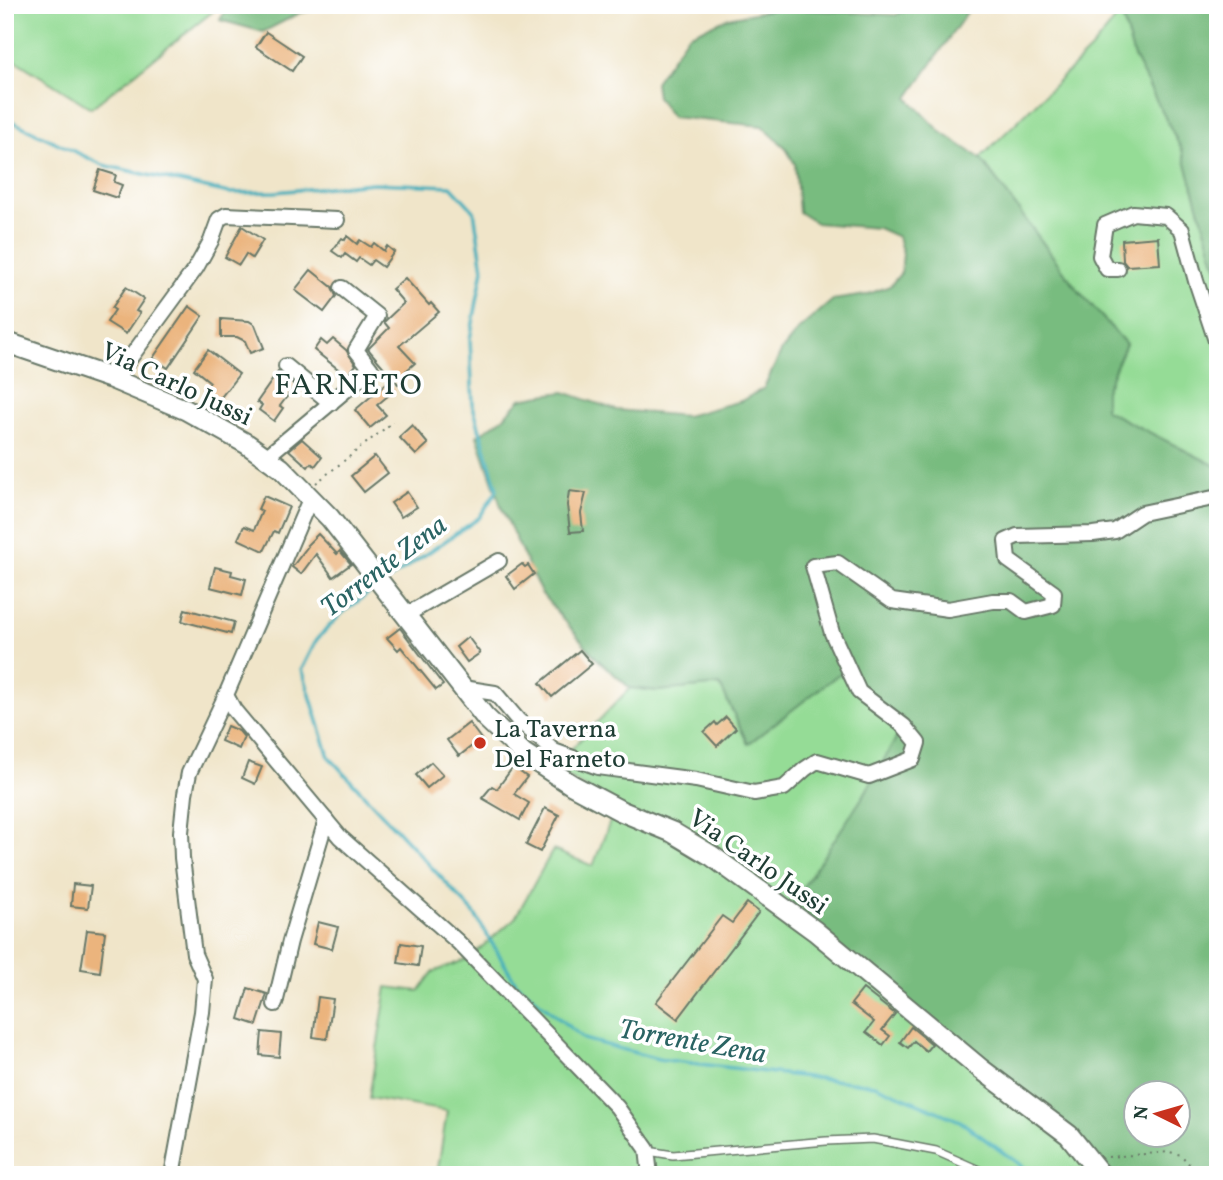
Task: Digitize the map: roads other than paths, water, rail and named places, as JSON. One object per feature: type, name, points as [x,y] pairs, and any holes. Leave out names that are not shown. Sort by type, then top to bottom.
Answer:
[{"type":"street","points":[[1118,269],[1107,269],[1100,256],[1105,225],[1133,214],[1166,216],[1182,230],[1218,347]]},
{"type":"street","points":[[114,380],[196,268],[219,219],[226,215],[337,220]]},
{"type":"street","points":[[265,457],[371,369],[356,350],[377,316],[342,288]]},
{"type":"street","name":"Via Carlo Jussi","points":[[5,342],[114,380],[186,410],[247,444],[281,468],[311,492],[364,562],[406,607],[485,717],[523,753],[572,785],[621,811],[672,832],[712,856],[815,931],[981,1069],[1069,1135],[1101,1175]]},
{"type":"street","points":[[286,366],[331,403]]},
{"type":"street","points":[[172,1175],[202,1012],[205,979],[194,954],[182,858],[181,832],[189,773],[226,695],[311,492]]},
{"type":"street","points":[[463,688],[495,693],[519,720],[554,751],[598,767],[696,780],[754,793],[784,788],[805,768],[817,761],[869,776],[913,759],[918,743],[904,726],[859,692],[832,634],[813,566],[838,563],[892,601],[948,609],[993,601],[1011,601],[1026,612],[1053,605],[1054,593],[1008,560],[1006,541],[1017,536],[1115,531],[1142,513],[1218,497]]},
{"type":"street","points":[[406,607],[499,561]]},
{"type":"street","points":[[226,695],[234,710],[340,837],[458,942],[617,1107],[648,1151],[650,1175]]},
{"type":"street","points":[[275,1004],[290,941],[326,820]]},
{"type":"lane","points":[[648,1151],[673,1155],[826,1140],[873,1139],[936,1151],[990,1175]]},
{"type":"waterway","name":"Torrente Zena","points":[[5,118],[103,165],[229,193],[275,192],[373,183],[451,186],[474,211],[483,269],[470,339],[473,406],[497,490],[479,518],[388,580]]},
{"type":"waterway","name":"Torrente Zena","points":[[375,588],[341,614],[317,639],[302,669],[329,757],[474,913],[516,983],[584,1039],[658,1059],[875,1085],[960,1121],[1034,1175]]},
{"type":"place","name":"La Taverna Del Farneto","points":[[480,743]]},
{"type":"district","name":"FARNETO","points":[[349,384]]}]
